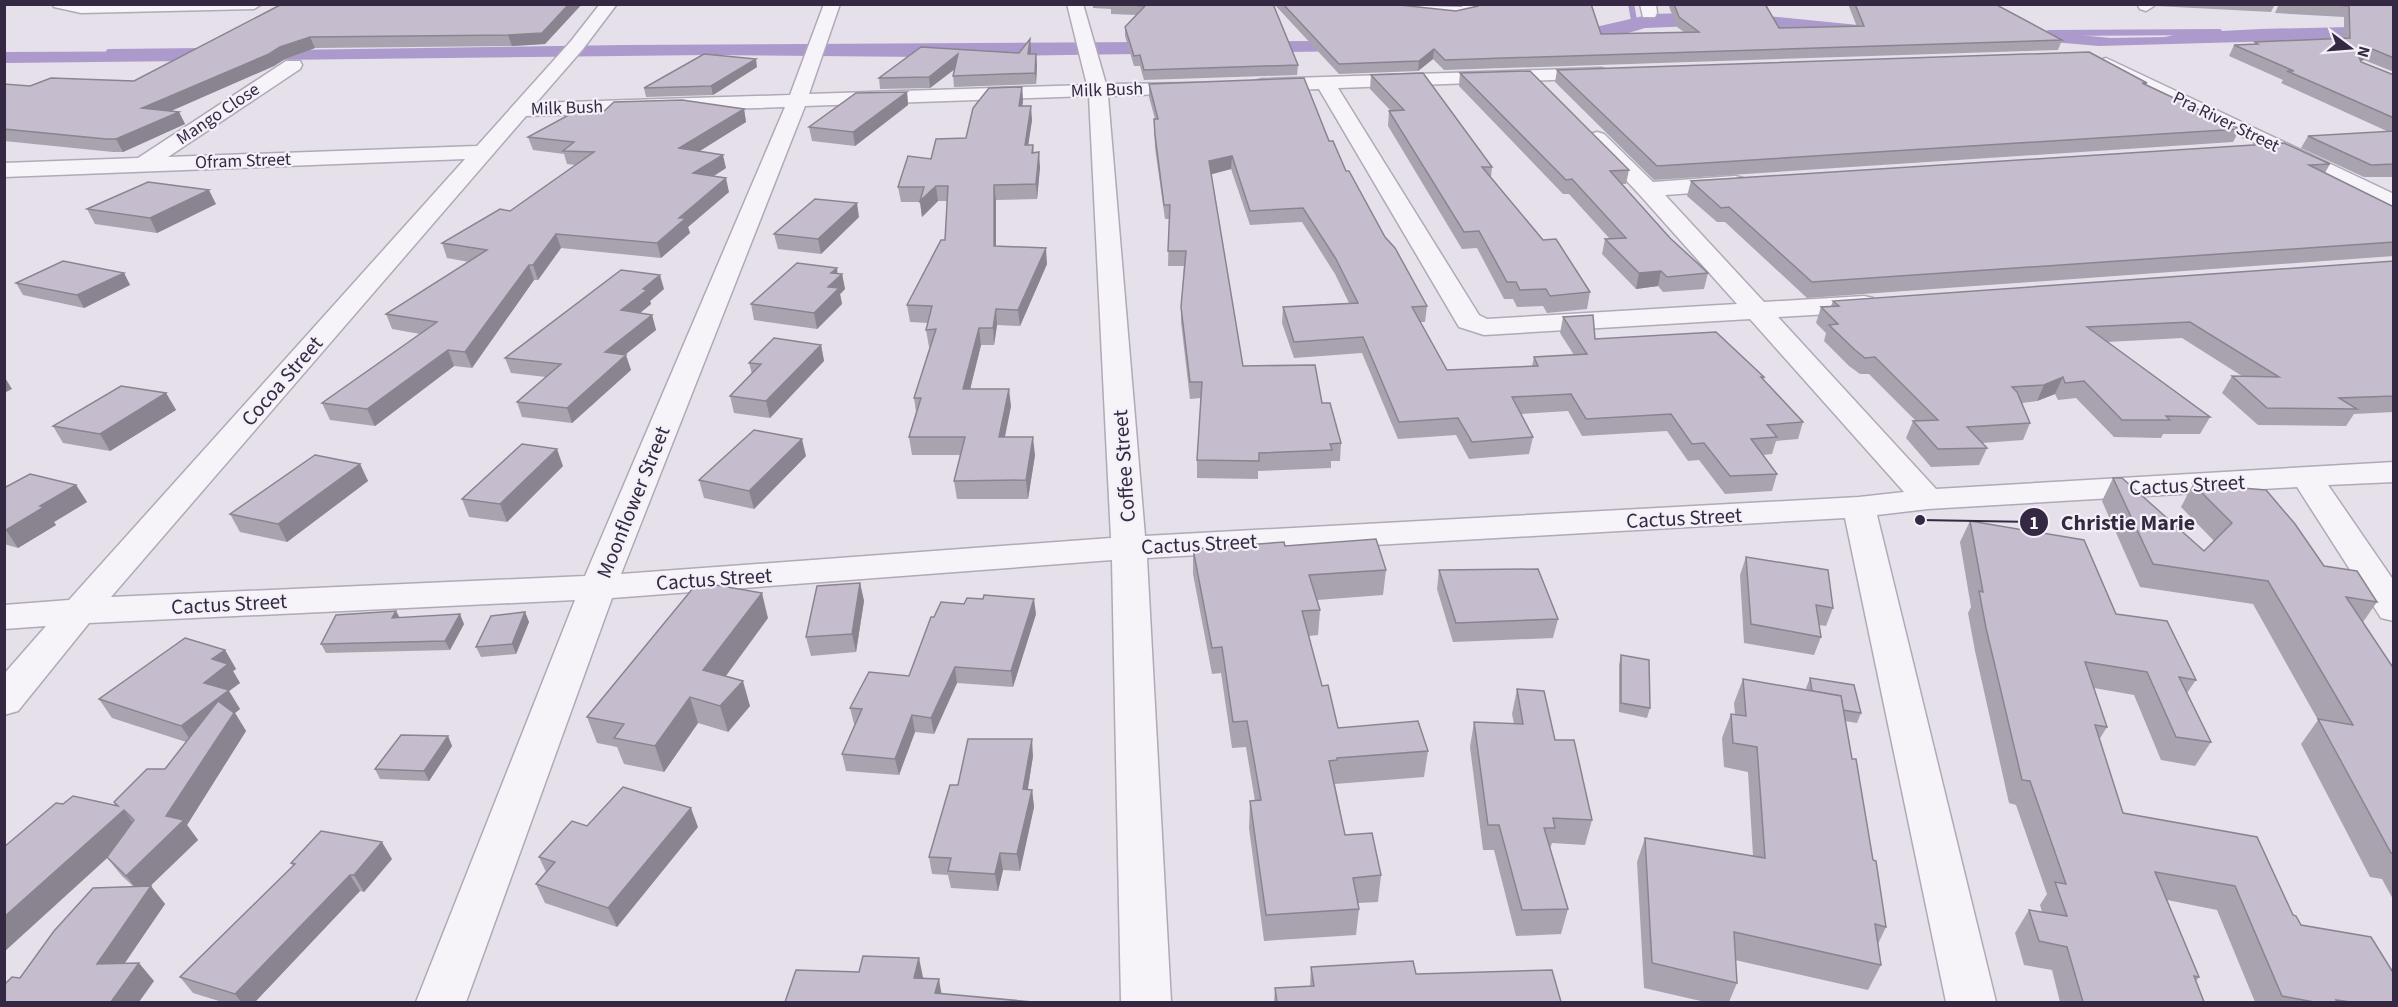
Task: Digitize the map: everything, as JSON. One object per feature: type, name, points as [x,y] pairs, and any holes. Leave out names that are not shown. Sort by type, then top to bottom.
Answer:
[{"type":"street","points":[[60,4],[81,8],[254,4]]},
{"type":"street","name":"Cocoa Street","points":[[4,701],[79,611],[569,53],[609,4]]},
{"type":"street","name":"Moonflower Street","points":[[441,1002],[598,587],[797,101],[832,4]]},
{"type":"street","name":"Coffee Street","points":[[1075,4],[1098,90],[1129,548],[1146,1002]]},
{"type":"street","points":[[1362,4],[1455,14],[1469,11],[1471,4]]},
{"type":"street","name":"Pra River Street","points":[[2091,56],[2394,203]]},
{"type":"street","name":"Mango Close","points":[[144,164],[293,65]]},
{"type":"street","points":[[1241,85],[1619,74]]},
{"type":"street","points":[[1536,77],[1560,101]]},
{"type":"street","points":[[1325,82],[1469,321],[1484,327],[1505,328],[1887,302]]},
{"type":"street","name":"Milk Bush","points":[[519,110],[1217,86]]},
{"type":"street","points":[[1584,125],[1647,189],[1929,499]]},
{"type":"street","points":[[2243,150],[2279,148]]},
{"type":"street","name":"Ofram Street","points":[[4,170],[482,152]]},
{"type":"street","points":[[1647,189],[1754,182]]},
{"type":"street","name":"Cactus Street","points":[[4,617],[79,611],[598,587],[1129,548],[1859,507],[1929,499],[2308,479],[2394,472]]},
{"type":"street","points":[[2308,479],[2394,609]]},
{"type":"street","points":[[1859,507],[1971,1002]]},
{"type":"shaded area","points":[[1726,12],[1858,25],[2034,31],[2111,38],[2165,37],[2183,33],[2260,29],[2394,26],[2393,38],[2099,46],[2028,40],[1718,25],[1645,28],[1615,37],[1423,50],[924,57],[708,55],[5,63],[4,52],[624,45],[1316,41],[1587,29],[1652,14]]},
{"type":"building","points":[[282,4],[569,4],[542,33],[310,37],[280,47],[269,54],[142,108],[179,112],[116,139],[4,129],[4,84],[30,86],[51,78],[134,81]]},
{"type":"building","points":[[1111,4],[1273,4],[1298,65],[1144,70],[1140,55],[1134,56],[1125,27],[1145,6]]},
{"type":"building","points":[[1283,4],[1390,4],[1456,11],[1479,4],[1591,4],[1601,34],[1699,32],[1679,17],[1674,4],[1765,4],[1779,28],[1864,26],[1855,4],[1995,4],[2062,40],[1445,60],[1434,49],[1419,61],[1339,64]]},
{"type":"building","points":[[2325,4],[2394,4],[2394,58],[2370,48],[2361,50],[2358,55],[2361,62],[2394,75],[2394,118],[2234,45],[2350,38],[2349,6]]},
{"type":"building","points":[[1030,39],[1028,54],[1036,54],[1035,73],[953,76],[958,54],[929,77],[879,78],[921,47],[1019,53]]},
{"type":"building","points":[[2089,52],[2147,83],[2142,83],[2240,129],[1657,166],[1557,70]]},
{"type":"building","points":[[704,54],[756,59],[711,86],[644,88]]},
{"type":"building","points":[[1530,71],[1629,170],[1610,171],[1670,238],[1708,273],[1667,277],[1661,271],[1639,273],[1605,239],[1626,238],[1572,179],[1566,180],[1460,73]]},
{"type":"building","points":[[1423,73],[1492,167],[1482,167],[1543,240],[1556,239],[1590,292],[1550,296],[1546,289],[1520,290],[1516,282],[1507,282],[1479,231],[1464,232],[1389,111],[1404,110],[1371,75]]},
{"type":"building","points":[[1304,78],[1329,141],[1333,141],[1346,171],[1349,171],[1385,237],[1395,248],[1427,306],[1412,307],[1447,370],[1538,366],[1534,357],[1587,354],[1563,317],[1593,315],[1595,339],[1716,332],[1764,377],[1761,377],[1803,422],[1767,425],[1777,437],[1751,439],[1777,474],[1730,476],[1704,443],[1692,444],[1671,414],[1586,419],[1571,394],[1512,397],[1533,437],[1472,442],[1458,418],[1399,422],[1363,337],[1294,342],[1283,307],[1358,303],[1336,259],[1303,208],[1250,211],[1232,156],[1209,161],[1243,366],[1315,365],[1322,403],[1330,403],[1341,443],[1330,444],[1332,450],[1259,453],[1259,461],[1197,460],[1202,382],[1190,382],[1181,307],[1186,251],[1168,251],[1170,205],[1164,205],[1155,135],[1154,119],[1158,119],[1149,84]]},
{"type":"building","points":[[1022,87],[1019,106],[1031,106],[1025,145],[1033,145],[1032,153],[1039,152],[1036,184],[994,185],[994,246],[1046,248],[1018,310],[996,309],[993,328],[979,328],[963,389],[1009,389],[999,437],[1033,437],[1026,480],[954,481],[965,437],[909,437],[921,398],[914,398],[936,329],[926,330],[932,306],[907,305],[941,240],[945,240],[948,186],[936,186],[920,201],[924,187],[898,187],[908,156],[931,159],[936,139],[966,138],[973,108],[989,88]]},
{"type":"building","points":[[907,92],[853,132],[809,127],[856,93]]},
{"type":"building","points":[[682,100],[744,109],[679,148],[723,155],[693,173],[726,178],[679,218],[686,218],[657,243],[556,234],[533,265],[529,265],[465,352],[448,350],[367,409],[322,403],[437,322],[386,314],[487,250],[442,243],[500,209],[510,211],[594,152],[563,151],[574,142],[528,137],[576,111],[602,113],[614,102]]},
{"type":"building","points":[[2394,131],[2394,164],[2371,165],[2308,136]]},
{"type":"building","points":[[2284,143],[2330,164],[2309,165],[2394,207],[2394,242],[1812,282],[1729,207],[1721,208],[1691,181]]},
{"type":"building","points":[[148,182],[209,190],[150,218],[87,209]]},
{"type":"building","points":[[815,199],[857,203],[818,239],[774,234]]},
{"type":"building","points":[[63,261],[124,273],[77,295],[16,283]]},
{"type":"building","points":[[2394,261],[2394,396],[2339,398],[2357,409],[2267,408],[2232,376],[2279,377],[2190,322],[2087,327],[2210,417],[2166,416],[2170,420],[2122,420],[2084,381],[2065,383],[2063,377],[2044,385],[2012,387],[2017,392],[2030,423],[1967,427],[1987,448],[1938,449],[1913,421],[1938,420],[1875,357],[1865,358],[1829,325],[1838,324],[1821,307],[1839,306],[1833,301]]},
{"type":"building","points":[[797,263],[837,268],[831,273],[842,274],[828,287],[839,288],[814,313],[751,304]]},
{"type":"building","points":[[621,270],[660,275],[643,289],[647,290],[621,310],[652,315],[605,352],[626,355],[567,408],[517,402],[561,364],[505,358]]},
{"type":"building","points":[[774,338],[821,345],[766,401],[730,396],[761,364],[749,363]]},
{"type":"building","points":[[121,386],[166,393],[100,434],[53,426]]},
{"type":"building","points":[[754,430],[802,439],[749,491],[699,480]]},
{"type":"building","points":[[522,444],[557,449],[500,504],[462,499]]},
{"type":"building","points":[[315,455],[360,464],[278,524],[230,514]]},
{"type":"building","points":[[30,474],[76,485],[40,506],[44,507],[6,530],[4,529],[4,488]]},
{"type":"building","points":[[2113,478],[2122,478],[2204,551],[2232,523],[2193,484],[2266,490],[2295,524],[2324,566],[2357,571],[2377,602],[2346,597],[2394,669],[2394,853],[2391,853],[2318,719],[2353,725],[2268,581],[2153,564]]},
{"type":"building","points":[[1970,521],[2084,540],[2116,614],[2167,621],[2196,680],[2179,677],[2211,742],[2176,737],[2147,672],[2085,662],[2107,727],[2095,725],[2123,813],[2257,837],[2293,915],[2301,925],[2371,937],[2394,974],[2394,1002],[2336,1000],[2337,1002],[2314,1002],[2282,996],[2235,886],[2155,872],[2199,977],[2194,976],[2204,1002],[2083,1002],[2067,947],[2039,941],[2029,910],[2067,916],[2055,882],[2066,884],[2030,781],[2022,780],[1986,628],[1979,591],[1983,592]]},
{"type":"building","points":[[1376,539],[1386,570],[1309,575],[1320,610],[1302,611],[1322,686],[1328,685],[1338,728],[1418,721],[1428,751],[1337,758],[1337,760],[1329,761],[1345,835],[1372,833],[1381,875],[1353,878],[1359,909],[1266,915],[1250,801],[1261,800],[1247,721],[1233,722],[1222,647],[1212,648],[1193,549],[1284,542],[1285,546]]},
{"type":"building","points":[[1746,557],[1828,570],[1833,608],[1816,605],[1821,637],[1751,624]]},
{"type":"building","points":[[1538,569],[1558,619],[1456,623],[1439,570]]},
{"type":"building","points":[[698,582],[762,593],[703,670],[743,681],[720,706],[690,697],[655,746],[614,738],[624,724],[587,717]]},
{"type":"building","points":[[860,583],[852,634],[806,637],[817,586]]},
{"type":"building","points":[[984,595],[1034,599],[1011,671],[955,667],[931,718],[912,715],[895,759],[842,754],[862,709],[850,708],[869,672],[909,676],[931,617],[934,617],[941,602],[964,604],[967,598],[983,599]]},
{"type":"building","points":[[396,611],[392,618],[460,614],[445,641],[321,644],[336,615]]},
{"type":"building","points":[[525,612],[512,644],[476,647],[491,616]]},
{"type":"building","points":[[185,638],[225,650],[212,659],[228,664],[204,683],[229,690],[181,726],[99,699]]},
{"type":"building","points":[[1621,655],[1649,660],[1650,708],[1621,703]]},
{"type":"building","points":[[1810,678],[1854,685],[1861,713],[1843,710],[1841,696],[1812,691]]},
{"type":"building","points":[[1743,679],[1841,696],[1852,759],[1856,759],[1873,860],[1876,861],[1886,927],[1875,924],[1881,965],[1734,932],[1737,983],[1652,963],[1645,838],[1765,858],[1757,747],[1733,743],[1731,714],[1746,716]]},
{"type":"building","points":[[1517,689],[1544,691],[1555,740],[1574,740],[1592,820],[1553,818],[1555,828],[1544,828],[1568,909],[1522,910],[1499,825],[1488,825],[1474,722],[1523,724]]},
{"type":"building","points":[[218,701],[234,713],[166,816],[184,820],[126,876],[107,857],[134,820],[124,810],[4,917],[4,847],[56,803],[63,804],[73,796],[118,806],[114,802],[147,769],[165,769]]},
{"type":"building","points":[[401,735],[448,736],[424,771],[375,769]]},
{"type":"building","points":[[968,739],[1032,739],[1023,789],[1032,790],[1017,854],[1000,853],[995,874],[948,871],[951,858],[929,857],[950,785],[958,785]]},
{"type":"building","points":[[623,787],[691,808],[608,908],[536,884],[555,862],[539,857],[572,821],[587,826]]},
{"type":"building","points":[[321,831],[382,842],[354,875],[350,875],[235,994],[180,977],[295,864],[291,863]]},
{"type":"building","points":[[151,886],[97,964],[139,963],[111,1002],[4,1002],[4,985],[12,977],[20,978],[54,931],[93,888]]},
{"type":"building","points":[[863,956],[919,958],[914,978],[939,979],[935,993],[1033,1002],[785,1002],[796,970],[859,972]]},
{"type":"building","points":[[1413,961],[1416,974],[1552,970],[1561,1002],[1277,1002],[1275,988],[1314,986],[1311,967]]},
{"type":"waterway","points":[[1631,4],[1635,25]]},
{"type":"waterway","points":[[2049,33],[2219,32]]},
{"type":"waterway","points":[[109,52],[205,51]]},
{"type":"place","name":"Christie Marie","points":[[1920,520]]}]
